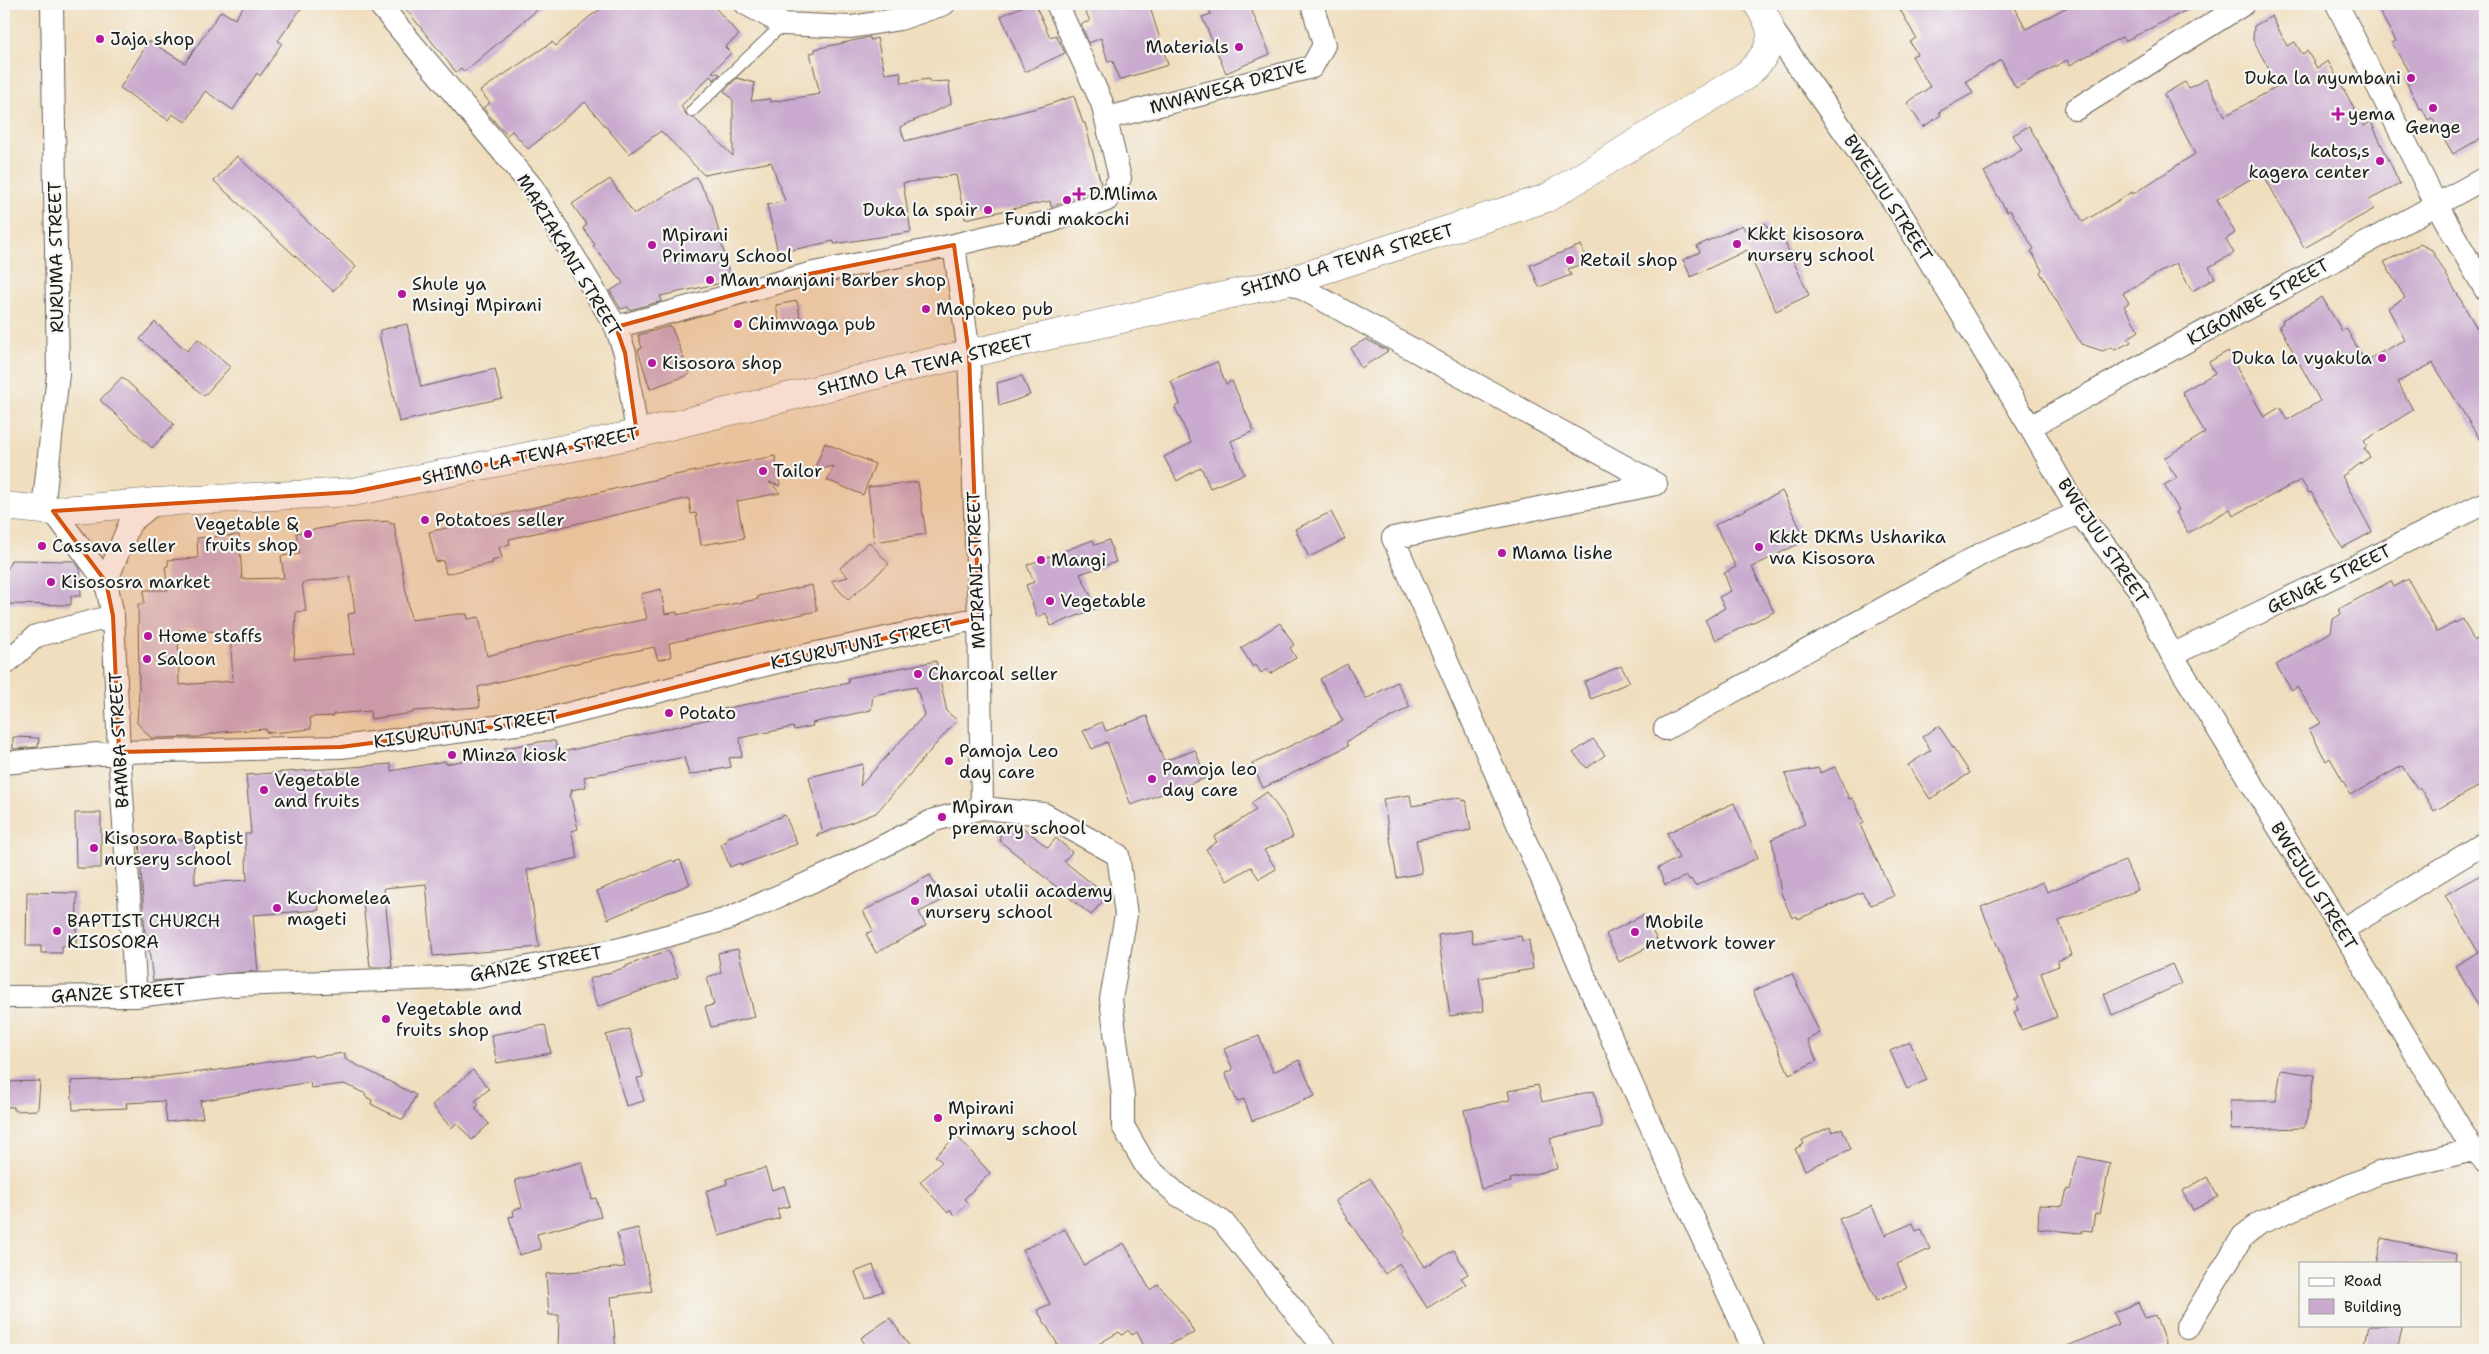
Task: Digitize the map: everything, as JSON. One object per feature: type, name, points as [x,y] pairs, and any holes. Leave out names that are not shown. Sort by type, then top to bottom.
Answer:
[{"type":"street","name":"RURUMA STREET","points":[[48,510],[58,374],[52,4]]},
{"type":"street","name":"MARIAKANI STREET","points":[[379,4],[533,188],[616,327],[625,353],[637,434]]},
{"type":"street","points":[[746,4],[783,24],[851,27],[900,18],[944,4]]},
{"type":"street","points":[[616,327],[809,274],[954,245],[1052,221],[1107,200],[1120,178],[1107,118],[1057,4]]},
{"type":"street","name":"MWAWESA DRIVE","points":[[1107,118],[1312,67],[1324,44],[1312,4]]},
{"type":"street","points":[[2076,109],[2244,4]]},
{"type":"street","points":[[2337,4],[2436,204],[2485,289]]},
{"type":"street","name":"SHIMO LA TEWA STREET","points":[[4,506],[48,510],[156,502],[354,492],[637,434],[969,354],[1289,281],[1547,198],[1746,76],[1761,62],[1769,42],[1764,15]]},
{"type":"street","name":"BWEJUU STREET","points":[[1764,15],[1895,204],[2030,427],[2079,513],[2138,588],[2172,656],[2479,1155]]},
{"type":"street","name":"KIGOMBE STREET","points":[[2030,427],[2485,178]]},
{"type":"street","name":"MPIRANI STREET","points":[[954,245],[969,354],[982,808]]},
{"type":"street","points":[[1289,281],[1656,484],[1393,538],[1632,1087],[1754,1350]]},
{"type":"street","points":[[48,510],[106,582],[130,523],[156,502]]},
{"type":"street","name":"GENGE STREET","points":[[2172,656],[2485,504]]},
{"type":"street","points":[[1665,729],[1985,552],[2079,513]]},
{"type":"street","name":"BAMBA STREET","points":[[106,582],[113,616],[119,752],[136,996]]},
{"type":"street","points":[[4,665],[36,636],[113,616]]},
{"type":"street","name":"KISURUTUNI STREET","points":[[4,763],[119,752],[341,747],[540,721],[789,659],[978,618]]},
{"type":"street","points":[[982,808],[1044,814],[1118,855],[1126,916],[1111,1000],[1123,1098],[1123,1126],[1146,1166],[1178,1194],[1223,1222],[1326,1350]]},
{"type":"street","name":"GANZE STREET","points":[[4,997],[136,996],[229,985],[478,977],[620,949],[727,919],[833,872],[934,820],[982,808]]},
{"type":"street","points":[[2342,930],[2485,843]]},
{"type":"street","points":[[2187,1328],[2242,1236],[2260,1224],[2379,1173],[2479,1155]]},
{"type":"lane","points":[[692,111],[783,24]]},
{"type":"highlighted area","points":[[954,245],[969,354],[979,618],[789,659],[540,721],[341,747],[119,752],[113,616],[106,582],[53,511],[353,492],[637,434],[625,353],[616,327],[809,274]]},
{"type":"building","points":[[245,4],[304,4],[278,41],[282,43],[267,66],[260,76],[257,73],[233,110],[205,91],[186,122],[172,114],[168,120],[120,88],[149,41],[185,63],[221,11],[235,19]]},
{"type":"building","points":[[402,4],[544,4],[464,72],[461,68],[456,72]]},
{"type":"building","points":[[608,4],[712,4],[739,35],[725,47],[731,53],[712,72],[720,74],[714,80],[710,76],[681,106],[687,116],[694,118],[733,156],[733,100],[724,91],[737,78],[755,83],[751,101],[770,99],[770,102],[820,94],[810,53],[815,52],[815,49],[870,37],[870,40],[877,38],[885,74],[900,72],[902,83],[929,79],[929,82],[949,81],[951,104],[900,127],[905,141],[1041,107],[1074,96],[1083,123],[1085,123],[1101,184],[1098,189],[1051,207],[1050,201],[965,219],[956,175],[903,183],[911,232],[834,244],[834,241],[778,253],[767,205],[785,201],[771,162],[704,175],[661,131],[629,154],[585,102],[528,149],[512,131],[507,135],[483,108],[490,103],[480,91],[552,42],[556,46],[589,17]]},
{"type":"building","points":[[1028,4],[1035,4],[1050,37],[1056,35],[1065,53],[1025,72],[1001,16]]},
{"type":"building","points":[[1082,4],[1149,4],[1168,65],[1119,80],[1113,61],[1108,62],[1101,38],[1089,43],[1081,24],[1090,21]]},
{"type":"building","points":[[1207,4],[1249,4],[1270,54],[1226,73],[1202,17],[1211,14]]},
{"type":"building","points":[[1897,4],[2013,4],[2026,29],[2073,4],[2199,4],[2125,41],[2122,37],[2070,65],[2067,60],[2016,88],[2001,60],[1966,81],[1973,93],[1939,112],[1941,115],[1923,127],[1907,103],[1930,87],[1912,56],[1917,54],[1910,42],[1916,38]]},
{"type":"building","points":[[2375,4],[2485,4],[2485,136],[2453,154],[2432,118],[2428,120],[2422,108],[2420,109],[2404,77],[2409,73],[2392,43],[2396,41]]},
{"type":"building","points":[[2272,16],[2287,46],[2295,42],[2302,54],[2307,51],[2317,68],[2328,61],[2364,126],[2371,122],[2400,184],[2369,200],[2374,209],[2304,248],[2262,172],[2217,199],[2235,233],[2226,239],[2234,253],[2209,267],[2215,278],[2192,291],[2176,263],[2123,293],[2129,303],[2124,306],[2139,331],[2128,338],[2131,342],[2115,350],[2111,347],[2103,351],[2081,344],[2040,272],[2042,270],[2031,251],[2034,249],[2010,210],[2007,212],[1984,172],[2022,150],[2013,135],[2029,126],[2083,222],[2132,192],[2133,194],[2195,154],[2164,94],[2185,82],[2189,88],[2206,79],[2225,116],[2278,86],[2253,40],[2254,26]]},
{"type":"building","points":[[237,156],[356,267],[333,291],[214,181]]},
{"type":"building","name":"Mpirani Primary School","points":[[696,177],[712,205],[731,281],[660,296],[662,301],[629,310],[628,307],[621,309],[610,291],[623,283],[593,246],[595,245],[583,228],[587,225],[572,204],[610,179],[634,214]]},
{"type":"building","points":[[1765,223],[1772,236],[1780,232],[1809,295],[1776,311],[1747,250],[1691,277],[1683,260],[1700,252],[1697,246],[1742,225],[1747,233]]},
{"type":"building","points":[[2420,244],[2432,250],[2483,339],[2479,342],[2485,354],[2485,448],[2433,363],[2398,382],[2413,410],[2364,441],[2367,446],[2364,448],[2370,457],[2342,476],[2372,532],[2342,548],[2311,492],[2309,493],[2301,480],[2233,516],[2230,509],[2188,533],[2176,512],[2179,510],[2164,485],[2177,478],[2164,458],[2205,433],[2182,392],[2215,373],[2209,362],[2228,351],[2264,417],[2280,407],[2287,420],[2320,401],[2279,326],[2283,323],[2282,320],[2322,297],[2342,331],[2346,328],[2365,361],[2405,340],[2388,308],[2405,298],[2384,262]]},
{"type":"building","points":[[1581,245],[1587,262],[1568,269],[1571,275],[1539,287],[1530,265]]},
{"type":"building","points":[[797,301],[801,323],[780,327],[776,305]]},
{"type":"building","points":[[155,322],[187,351],[198,339],[230,367],[204,396],[140,339]]},
{"type":"building","points":[[407,324],[421,387],[495,369],[502,398],[399,422],[380,338],[380,330]]},
{"type":"building","points":[[671,326],[690,374],[650,389],[638,350],[642,348],[638,335]]},
{"type":"building","points":[[1366,339],[1388,351],[1361,368],[1351,348]]},
{"type":"building","points":[[1217,362],[1226,384],[1232,381],[1254,431],[1231,441],[1244,474],[1210,488],[1201,467],[1177,481],[1164,457],[1191,443],[1175,407],[1180,404],[1171,381]]},
{"type":"building","points":[[1022,376],[1030,395],[999,406],[997,383]]},
{"type":"building","points":[[122,377],[174,424],[152,448],[100,400]]},
{"type":"building","points":[[825,443],[875,464],[863,495],[827,480],[834,466],[814,470]]},
{"type":"building","points":[[775,456],[780,486],[769,482],[780,493],[737,501],[744,538],[701,545],[696,513],[691,514],[689,498],[509,539],[510,544],[499,547],[502,558],[492,561],[493,563],[446,574],[443,560],[436,562],[429,532],[670,476]]},
{"type":"building","points":[[918,482],[926,534],[874,542],[868,487]]},
{"type":"building","points":[[1782,491],[1806,540],[1752,567],[1774,612],[1716,640],[1705,620],[1725,608],[1719,597],[1731,591],[1724,573],[1736,567],[1715,525]]},
{"type":"building","points":[[1331,512],[1345,539],[1309,557],[1295,529]]},
{"type":"building","points":[[390,521],[390,524],[394,523],[411,620],[458,614],[467,614],[468,619],[479,617],[487,656],[573,634],[647,619],[641,594],[661,589],[665,614],[677,612],[677,615],[758,599],[758,596],[812,585],[817,611],[669,643],[671,657],[658,660],[654,647],[553,668],[478,687],[480,707],[413,711],[413,713],[371,719],[370,711],[333,714],[334,716],[310,717],[311,729],[272,733],[266,732],[266,729],[221,732],[198,737],[151,738],[137,723],[139,693],[138,604],[144,604],[144,590],[168,590],[165,567],[168,566],[168,560],[198,558],[197,538],[239,535],[242,579],[284,578],[281,556],[300,554],[296,533],[351,523]],"holes":[[[350,576],[355,613],[348,614],[354,654],[294,659],[296,612],[306,611],[302,583]],[[178,630],[230,632],[233,681],[179,685]]]},
{"type":"building","points":[[1093,540],[1095,545],[1109,540],[1116,562],[1080,574],[1097,608],[1051,626],[1046,613],[1037,617],[1026,585],[1034,582],[1027,565]]},
{"type":"building","points":[[869,542],[889,564],[848,600],[831,581],[848,577],[840,568]]},
{"type":"building","points":[[11,560],[74,561],[80,569],[81,596],[71,596],[71,605],[5,604],[5,576]]},
{"type":"building","points":[[2408,579],[2437,632],[2463,619],[2474,641],[2485,634],[2485,783],[2434,811],[2420,788],[2418,789],[2402,766],[2351,795],[2330,758],[2326,761],[2309,729],[2321,723],[2297,687],[2292,691],[2276,665],[2331,632],[2333,619],[2341,614],[2339,609],[2391,581],[2394,587]]},
{"type":"building","points":[[1280,623],[1294,645],[1290,648],[1296,658],[1270,674],[1267,669],[1261,673],[1256,665],[1253,667],[1241,648]]},
{"type":"building","points":[[936,661],[947,712],[957,720],[876,813],[816,836],[822,830],[809,777],[863,764],[860,786],[925,714],[916,687],[873,695],[871,710],[812,723],[813,726],[794,730],[793,727],[740,738],[742,757],[729,758],[731,767],[689,775],[684,757],[584,777],[586,787],[571,790],[572,793],[570,794],[578,829],[571,831],[578,858],[527,870],[539,947],[433,956],[426,884],[384,888],[392,967],[370,967],[363,903],[361,904],[360,896],[318,900],[319,910],[253,915],[258,971],[153,981],[147,934],[145,934],[139,840],[194,840],[195,884],[247,880],[245,834],[251,834],[246,775],[391,764],[391,771],[445,761],[446,764],[505,752],[504,748],[545,741],[555,741],[558,753],[714,718],[714,715],[724,713],[723,709],[849,683],[848,678]]},
{"type":"building","points":[[1347,664],[1366,699],[1397,682],[1410,707],[1346,742],[1348,746],[1263,788],[1252,764],[1343,721],[1320,679]]},
{"type":"building","points":[[1621,666],[1630,682],[1591,699],[1584,682]]},
{"type":"building","points":[[1147,716],[1164,761],[1195,750],[1206,778],[1131,805],[1107,742],[1092,749],[1083,731],[1102,722],[1106,731]]},
{"type":"building","points":[[1939,726],[1970,773],[1930,799],[1908,765],[1931,750],[1922,737]]},
{"type":"building","points":[[13,737],[39,738],[38,747],[13,749]]},
{"type":"building","points":[[1593,739],[1605,755],[1587,768],[1573,753]]},
{"type":"building","points":[[1835,767],[1849,799],[1853,798],[1864,823],[1860,825],[1894,896],[1871,905],[1862,892],[1798,919],[1797,916],[1792,918],[1781,893],[1772,839],[1805,824],[1785,774],[1819,768],[1820,773]]},
{"type":"building","points":[[1267,792],[1286,819],[1293,837],[1264,850],[1276,869],[1259,879],[1251,867],[1227,881],[1206,849],[1217,842],[1214,837],[1256,810],[1251,803]]},
{"type":"building","points":[[1410,795],[1412,806],[1461,797],[1462,801],[1466,800],[1471,830],[1416,840],[1422,873],[1397,878],[1383,799]]},
{"type":"building","points":[[1734,803],[1758,858],[1695,886],[1687,876],[1665,885],[1658,868],[1679,858],[1667,833]]},
{"type":"building","points":[[75,813],[101,813],[101,868],[76,868]]},
{"type":"building","points":[[785,815],[797,844],[741,865],[740,863],[730,867],[721,844],[727,841],[726,838]]},
{"type":"building","points":[[1008,824],[1020,825],[1048,848],[1056,838],[1072,852],[1064,861],[1107,896],[1091,915],[1000,841],[1000,833]]},
{"type":"building","points":[[672,860],[674,862],[680,860],[690,884],[608,919],[597,891]]},
{"type":"building","points":[[2125,861],[2138,890],[2059,921],[2072,955],[2057,961],[2059,966],[2041,973],[2057,1017],[2021,1030],[2014,1012],[2018,1010],[2015,1000],[2019,998],[1981,907],[2043,882],[2047,892]]},
{"type":"building","points":[[2485,873],[2485,1016],[2455,966],[2478,952],[2445,895]]},
{"type":"building","points":[[930,875],[943,900],[919,912],[926,926],[876,953],[866,934],[873,930],[863,911]]},
{"type":"building","points":[[27,892],[77,893],[76,946],[62,946],[62,953],[41,953],[41,946],[26,946]]},
{"type":"building","points":[[1644,915],[1658,942],[1619,962],[1606,934]]},
{"type":"building","points":[[1471,930],[1473,943],[1521,936],[1522,941],[1529,940],[1533,969],[1479,978],[1484,1011],[1450,1016],[1438,935]]},
{"type":"building","points":[[738,949],[755,1017],[711,1027],[705,1007],[714,1005],[707,977],[721,973],[718,953]]},
{"type":"building","points":[[668,950],[678,977],[597,1007],[589,979],[627,967]]},
{"type":"building","points":[[2172,964],[2181,984],[2112,1015],[2104,994]]},
{"type":"building","points":[[1792,974],[1820,1033],[1807,1040],[1817,1061],[1789,1074],[1753,991]]},
{"type":"building","points":[[545,1025],[551,1053],[497,1063],[491,1035]]},
{"type":"building","points":[[629,1029],[642,1072],[643,1077],[637,1078],[644,1101],[626,1106],[606,1035]]},
{"type":"building","points":[[1259,1036],[1273,1072],[1299,1060],[1315,1096],[1252,1121],[1244,1099],[1237,1102],[1225,1073],[1233,1070],[1224,1049]]},
{"type":"building","points":[[1910,1042],[1927,1080],[1907,1089],[1890,1051]]},
{"type":"building","points":[[345,1053],[345,1059],[416,1095],[403,1120],[371,1104],[372,1100],[365,1096],[366,1094],[344,1084],[311,1088],[310,1082],[200,1101],[203,1118],[167,1122],[164,1101],[126,1103],[127,1108],[73,1110],[71,1081],[145,1078],[218,1070],[312,1055],[313,1057]]},
{"type":"building","points":[[473,1070],[489,1089],[475,1101],[479,1105],[475,1108],[489,1124],[472,1140],[457,1123],[451,1128],[432,1105]]},
{"type":"building","points":[[2281,1070],[2314,1075],[2306,1124],[2303,1128],[2231,1130],[2230,1101],[2276,1101]]},
{"type":"building","points":[[40,1081],[38,1110],[14,1111],[14,1107],[4,1107],[4,1082]]},
{"type":"building","points":[[1538,1085],[1542,1102],[1594,1091],[1602,1127],[1550,1138],[1557,1169],[1510,1179],[1511,1182],[1481,1189],[1464,1110],[1510,1100],[1508,1091]]},
{"type":"building","points":[[1830,1127],[1832,1132],[1842,1128],[1851,1149],[1805,1170],[1795,1149],[1804,1144],[1802,1140]]},
{"type":"building","points":[[957,1136],[990,1173],[964,1199],[968,1203],[955,1215],[950,1210],[948,1213],[920,1182],[942,1162],[935,1156]]},
{"type":"building","points":[[2078,1156],[2110,1163],[2100,1214],[2095,1213],[2092,1231],[2082,1230],[2082,1233],[2038,1229],[2039,1205],[2063,1206],[2067,1189],[2070,1190]]},
{"type":"building","points":[[582,1162],[592,1199],[596,1198],[601,1217],[537,1234],[541,1249],[519,1255],[509,1217],[514,1216],[513,1210],[522,1207],[515,1180]]},
{"type":"building","points":[[765,1168],[772,1190],[784,1186],[790,1206],[777,1209],[780,1218],[719,1236],[706,1191],[727,1184],[726,1179]]},
{"type":"building","points":[[2207,1177],[2218,1197],[2193,1210],[2182,1191]]},
{"type":"building","points":[[1370,1178],[1405,1231],[1403,1233],[1425,1267],[1454,1250],[1468,1274],[1461,1278],[1466,1284],[1427,1308],[1399,1263],[1385,1274],[1335,1201]]},
{"type":"building","points":[[1872,1206],[1885,1235],[1913,1223],[1916,1231],[1921,1229],[1930,1249],[1897,1264],[1907,1288],[1876,1301],[1839,1219]]},
{"type":"building","points":[[638,1228],[652,1291],[611,1297],[616,1350],[558,1350],[559,1315],[549,1315],[546,1274],[625,1267],[617,1233]]},
{"type":"building","points":[[1065,1229],[1084,1265],[1124,1243],[1150,1290],[1158,1284],[1187,1319],[1194,1333],[1156,1350],[1146,1350],[1137,1332],[1132,1335],[1128,1330],[1122,1335],[1119,1332],[1088,1350],[1061,1350],[1037,1310],[1050,1304],[1023,1250]]},
{"type":"building","points":[[2382,1238],[2456,1254],[2455,1262],[2376,1262]]},
{"type":"building","points":[[873,1265],[883,1291],[865,1298],[855,1272]]},
{"type":"building","points":[[2138,1302],[2145,1318],[2155,1315],[2166,1345],[2152,1350],[2058,1350],[2119,1324],[2114,1313]]},
{"type":"building","points":[[890,1318],[912,1350],[869,1350],[861,1338]]},
{"type":"building","points":[[2369,1326],[2403,1326],[2397,1350],[2364,1348]]},
{"type":"place","name":"Jaja shop","points":[[100,39]]},
{"type":"place","name":"Materials","points":[[1239,47]]},
{"type":"place","name":"Duka la nyumbani","points":[[2411,78]]},
{"type":"place","name":"Genge","points":[[2433,108]]},
{"type":"place","name":"yema","points":[[2338,114]]},
{"type":"place","name":"katos,s kagera center","points":[[2380,161]]},
{"type":"place","name":"D.Mlima","points":[[1079,194]]},
{"type":"place","name":"Fundi makochi","points":[[1067,200]]},
{"type":"place","name":"Duka la spair","points":[[988,210]]},
{"type":"place","name":"Kkkt kisosora nursery school","points":[[1737,244]]},
{"type":"place","name":"Mpirani Primary School","points":[[652,245]]},
{"type":"place","name":"Retail shop","points":[[1570,260]]},
{"type":"place","name":"Man manjani Barber shop","points":[[710,280]]},
{"type":"place","name":"Shule ya Msingi Mpirani","points":[[402,294]]},
{"type":"place","name":"Mapokeo pub","points":[[926,309]]},
{"type":"place","name":"Chimwaga pub","points":[[738,324]]},
{"type":"place","name":"Duka la vyakula","points":[[2382,358]]},
{"type":"place","name":"Kisosora shop","points":[[652,363]]},
{"type":"place","name":"Tailor","points":[[763,471]]},
{"type":"place","name":"Potatoes seller","points":[[425,520]]},
{"type":"place","name":"Vegetable & fruits shop","points":[[308,534]]},
{"type":"place","name":"Cassava seller","points":[[42,546]]},
{"type":"place","name":"Kkkt DKMs Usharika wa Kisosora","points":[[1759,547]]},
{"type":"place","name":"Mama lishe","points":[[1502,553]]},
{"type":"place","name":"Mangi","points":[[1041,560]]},
{"type":"place","name":"Kisososra market","points":[[51,582]]},
{"type":"place","name":"Vegetable","points":[[1050,601]]},
{"type":"place","name":"Home staffs","points":[[148,636]]},
{"type":"place","name":"Saloon","points":[[147,659]]},
{"type":"place","name":"Charcoal seller","points":[[918,674]]},
{"type":"place","name":"Potato","points":[[669,713]]},
{"type":"place","name":"Minza kiosk","points":[[452,755]]},
{"type":"place","name":"Pamoja Leo day care","points":[[949,761]]},
{"type":"place","name":"Pamoja leo day care","points":[[1152,779]]},
{"type":"place","name":"Vegetable and fruits","points":[[264,790]]},
{"type":"place","name":"Mpiran premary school","points":[[942,817]]},
{"type":"place","name":"Kisosora Baptist nursery school","points":[[94,848]]},
{"type":"place","name":"Masai utalii academy nursery school","points":[[915,901]]},
{"type":"place","name":"Kuchomelea mageti","points":[[277,908]]},
{"type":"place","name":"BAPTIST CHURCH KISOSORA","points":[[57,931]]},
{"type":"place","name":"Mobile network tower","points":[[1635,932]]},
{"type":"place","name":"Vegetable and fruits shop","points":[[386,1019]]},
{"type":"place","name":"Mpirani primary school","points":[[938,1118]]}]
